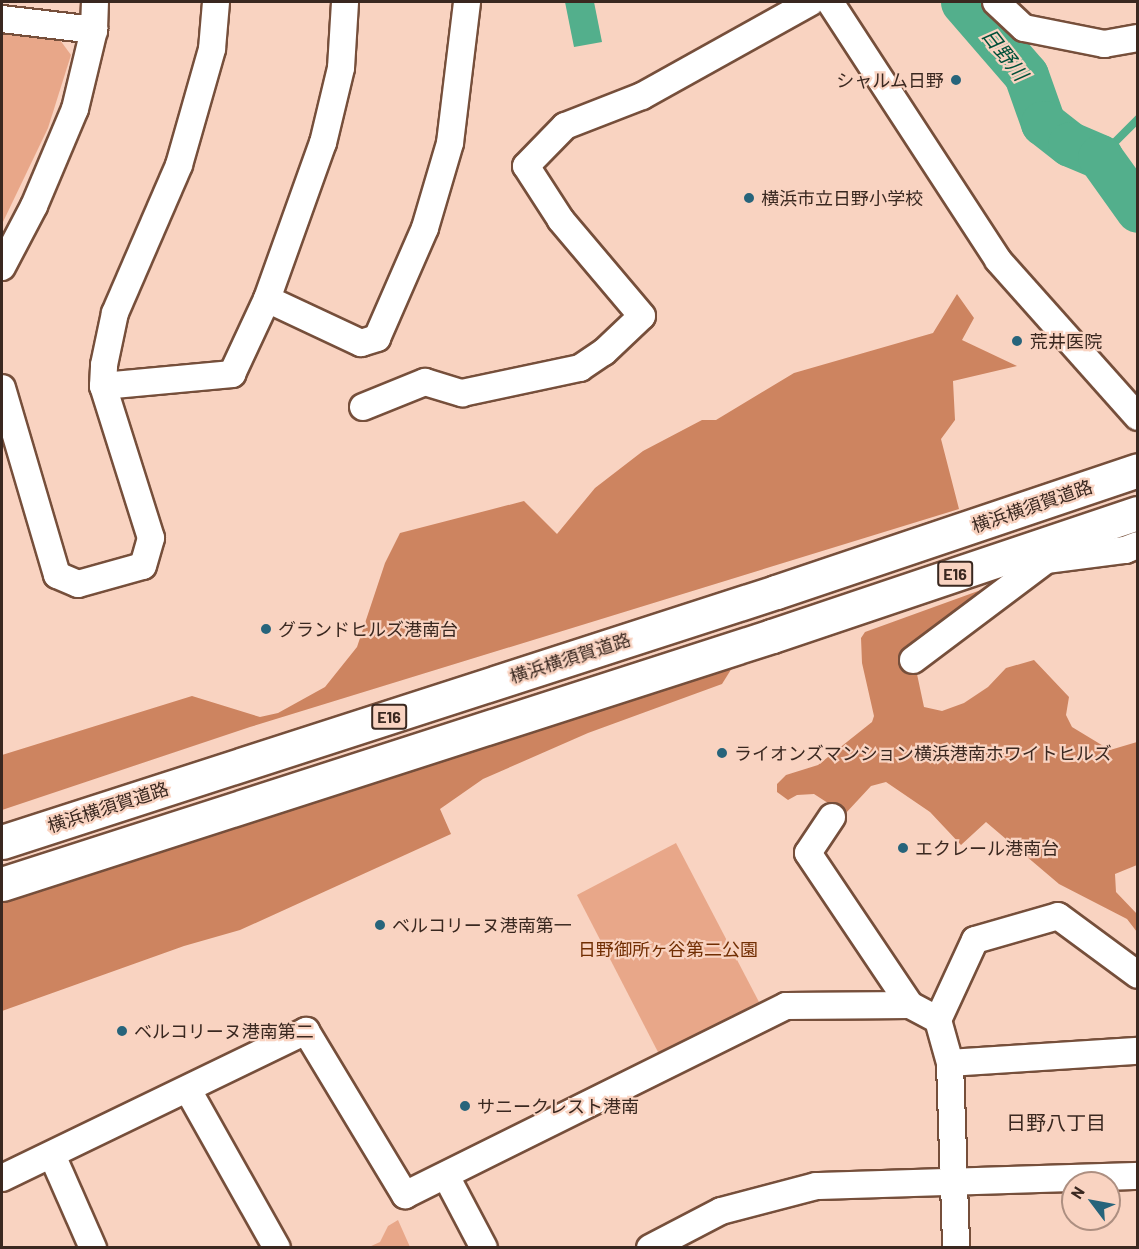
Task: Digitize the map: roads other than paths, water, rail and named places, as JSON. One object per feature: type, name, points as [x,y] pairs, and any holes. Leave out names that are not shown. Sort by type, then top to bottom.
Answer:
[{"type":"highway","name":"横浜横須賀道路","points":[[2,842],[776,592],[1137,470]]},
{"type":"highway","name":"E16","points":[[2,884],[772,636],[1137,513]]},
{"type":"street","points":[[2,267],[34,206],[75,109],[94,30],[95,2]]},
{"type":"street","points":[[2,388],[57,575],[78,584],[143,566],[151,538],[104,386],[104,365],[116,313],[179,165],[212,49],[216,2]]},
{"type":"street","points":[[104,386],[232,374],[267,299],[323,143],[341,68],[345,2]]},
{"type":"street","points":[[267,299],[361,343],[377,338],[425,228],[450,143],[467,2]]},
{"type":"street","points":[[363,407],[424,382],[462,393],[580,368],[603,352],[642,316],[561,220],[526,166],[566,126],[642,96],[811,2]]},
{"type":"street","points":[[830,2],[998,260],[1137,417]]},
{"type":"street","points":[[996,2],[1024,28],[1104,44],[1137,39]]},
{"type":"street","points":[[2,19],[94,30]]},
{"type":"street","points":[[913,660],[1046,560],[1125,550],[1137,545]]},
{"type":"street","points":[[832,817],[808,853],[910,1005],[938,1020]]},
{"type":"street","points":[[956,1248],[950,1063],[938,1020],[975,940],[1058,916],[1137,975]]},
{"type":"street","points":[[2,1179],[306,1031],[405,1195],[786,1006],[910,1005]]},
{"type":"street","points":[[950,1063],[1137,1051]]},
{"type":"street","points":[[188,1090],[277,1248]]},
{"type":"street","points":[[52,1155],[93,1248]]},
{"type":"street","points":[[446,1176],[484,1248]]},
{"type":"street","points":[[650,1248],[721,1211],[816,1186],[955,1184],[1137,1176]]},
{"type":"waterway","name":"日野川","points":[[963,2],[1026,75],[1043,123],[1070,144],[1100,157],[1138,210]]},
{"type":"waterway","points":[[1100,157],[1138,119]]},
{"type":"place","name":"シャルム日野","points":[[956,80]]},
{"type":"place","name":"横浜市立日野小学校","points":[[749,198]]},
{"type":"place","name":"荒井医院","points":[[1017,341]]},
{"type":"place","name":"グランドヒルズ港南台","points":[[266,629]]},
{"type":"place","name":"ライオンズマンション横浜港南ホワイトヒルズ","points":[[722,753]]},
{"type":"place","name":"エクレール港南台","points":[[903,848]]},
{"type":"place","name":"ベルコリーヌ港南第一","points":[[380,925]]},
{"type":"place","name":"ベルコリーヌ港南第二","points":[[122,1031]]},
{"type":"place","name":"サニークレスト港南","points":[[465,1106]]},
{"type":"district","name":"日野八丁目","points":[[1056,1122]]},
{"type":"park label","name":"日野御所ヶ谷第二公園","points":[[668,949]]}]
